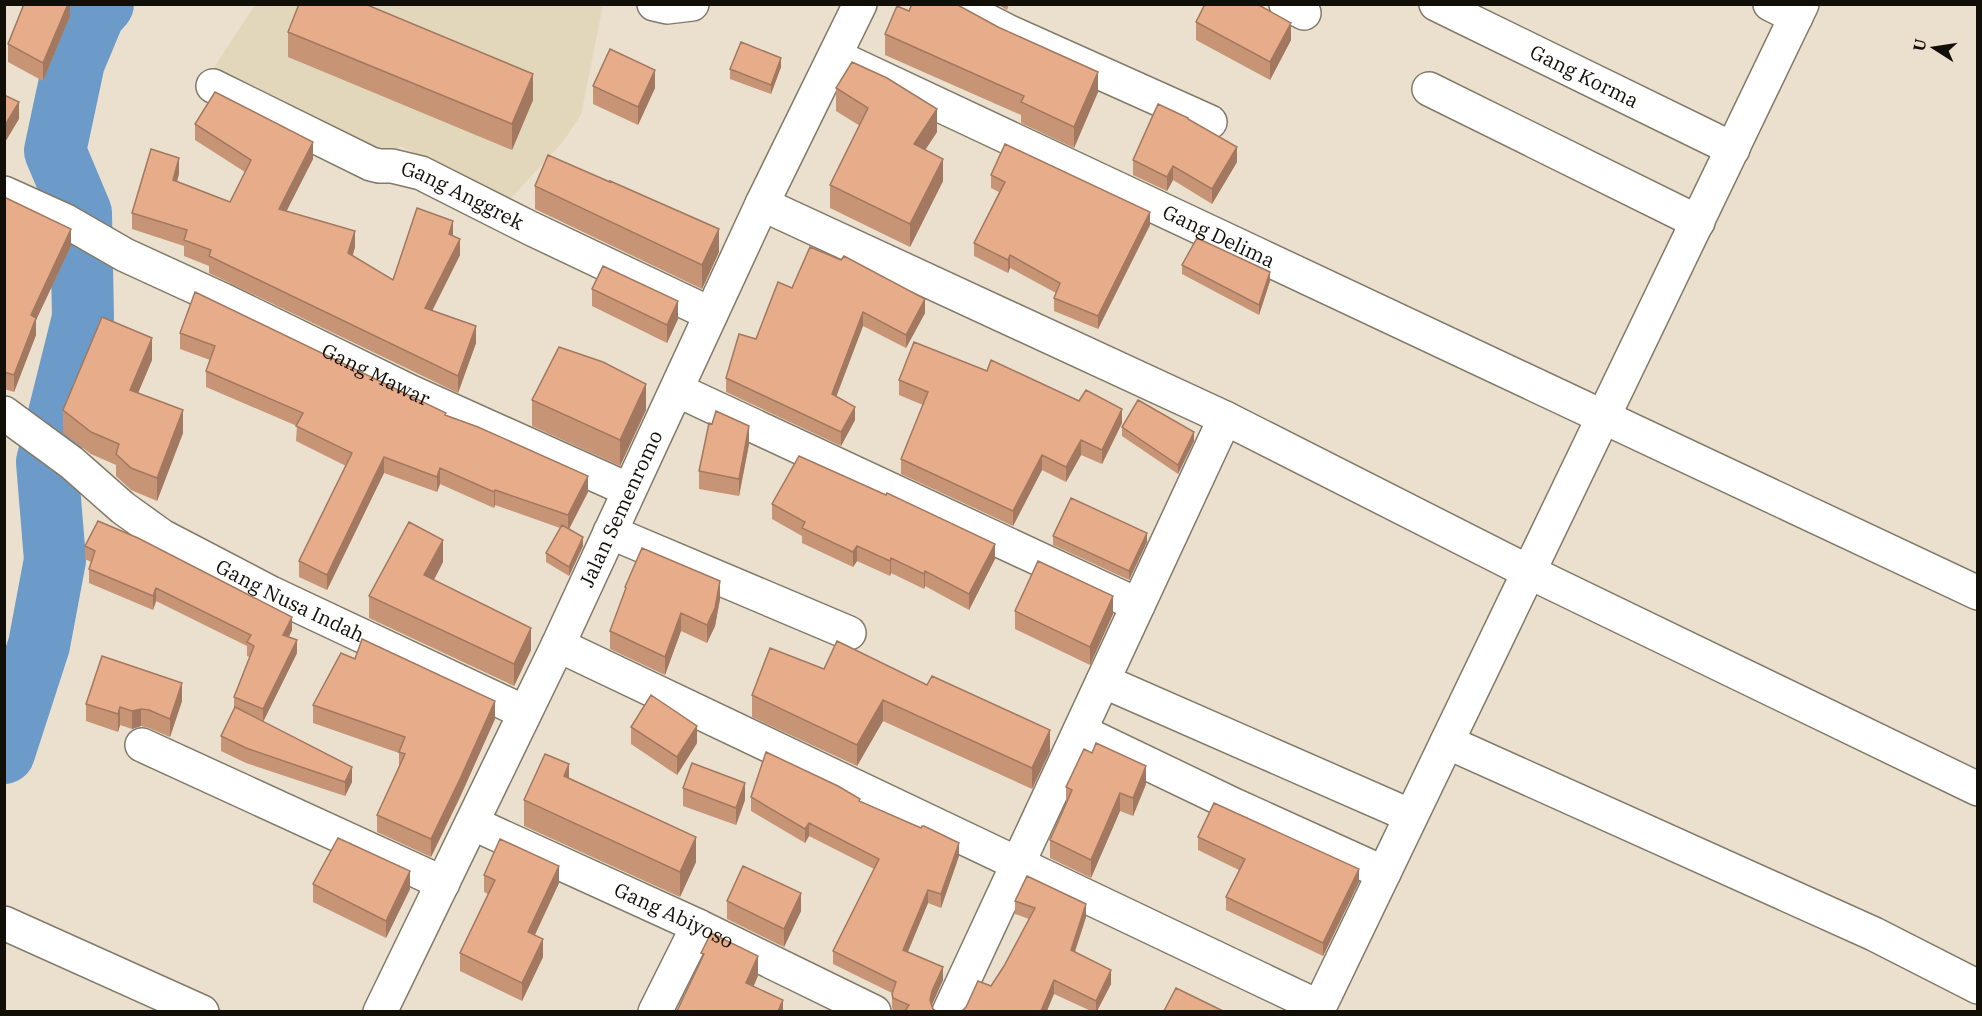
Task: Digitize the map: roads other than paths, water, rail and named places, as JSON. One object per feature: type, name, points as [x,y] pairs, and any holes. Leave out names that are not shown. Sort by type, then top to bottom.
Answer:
[{"type":"street","points":[[654,4],[667,7],[692,4]]},
{"type":"street","name":"Jalan Semenromo","points":[[380,1011],[558,645],[762,204],[860,4]]},
{"type":"street","points":[[956,4],[1007,31],[1210,122]]},
{"type":"street","name":"Gang Korma","points":[[1436,4],[1733,149]]},
{"type":"street","points":[[558,645],[1318,1009],[1733,149],[1790,9]]},
{"type":"street","name":"Gang Delima","points":[[835,56],[1977,593]]},
{"type":"street","name":"Gang Anggrek","points":[[213,86],[371,164],[392,166],[420,173],[711,314]]},
{"type":"street","points":[[1429,89],[1698,222]]},
{"type":"street","name":"Gang Mawar","points":[[4,193],[66,221],[125,255],[411,392],[629,490]]},
{"type":"street","points":[[762,204],[1225,418],[1528,572],[1977,789]]},
{"type":"street","points":[[677,390],[1138,605]]},
{"type":"street","name":"Gang Nusa Indah","points":[[7,415],[72,463],[123,508],[162,536],[271,593],[524,712]]},
{"type":"street","points":[[949,1011],[1225,418]]},
{"type":"street","points":[[610,532],[849,633]]},
{"type":"street","points":[[1103,681],[1411,816]]},
{"type":"street","points":[[1080,731],[1232,804],[1384,873]]},
{"type":"street","points":[[1447,742],[1874,934],[1977,987]]},
{"type":"street","points":[[142,745],[443,883]]},
{"type":"street","name":"Gang Abiyoso","points":[[472,823],[698,926],[874,1011]]},
{"type":"street","points":[[4,923],[202,1011]]},
{"type":"street","points":[[655,1011],[698,926]]},
{"type":"waterway","points":[[4,753],[39,645],[55,560],[47,462],[83,318],[81,213],[55,151],[74,62],[94,14],[103,4]]}]
